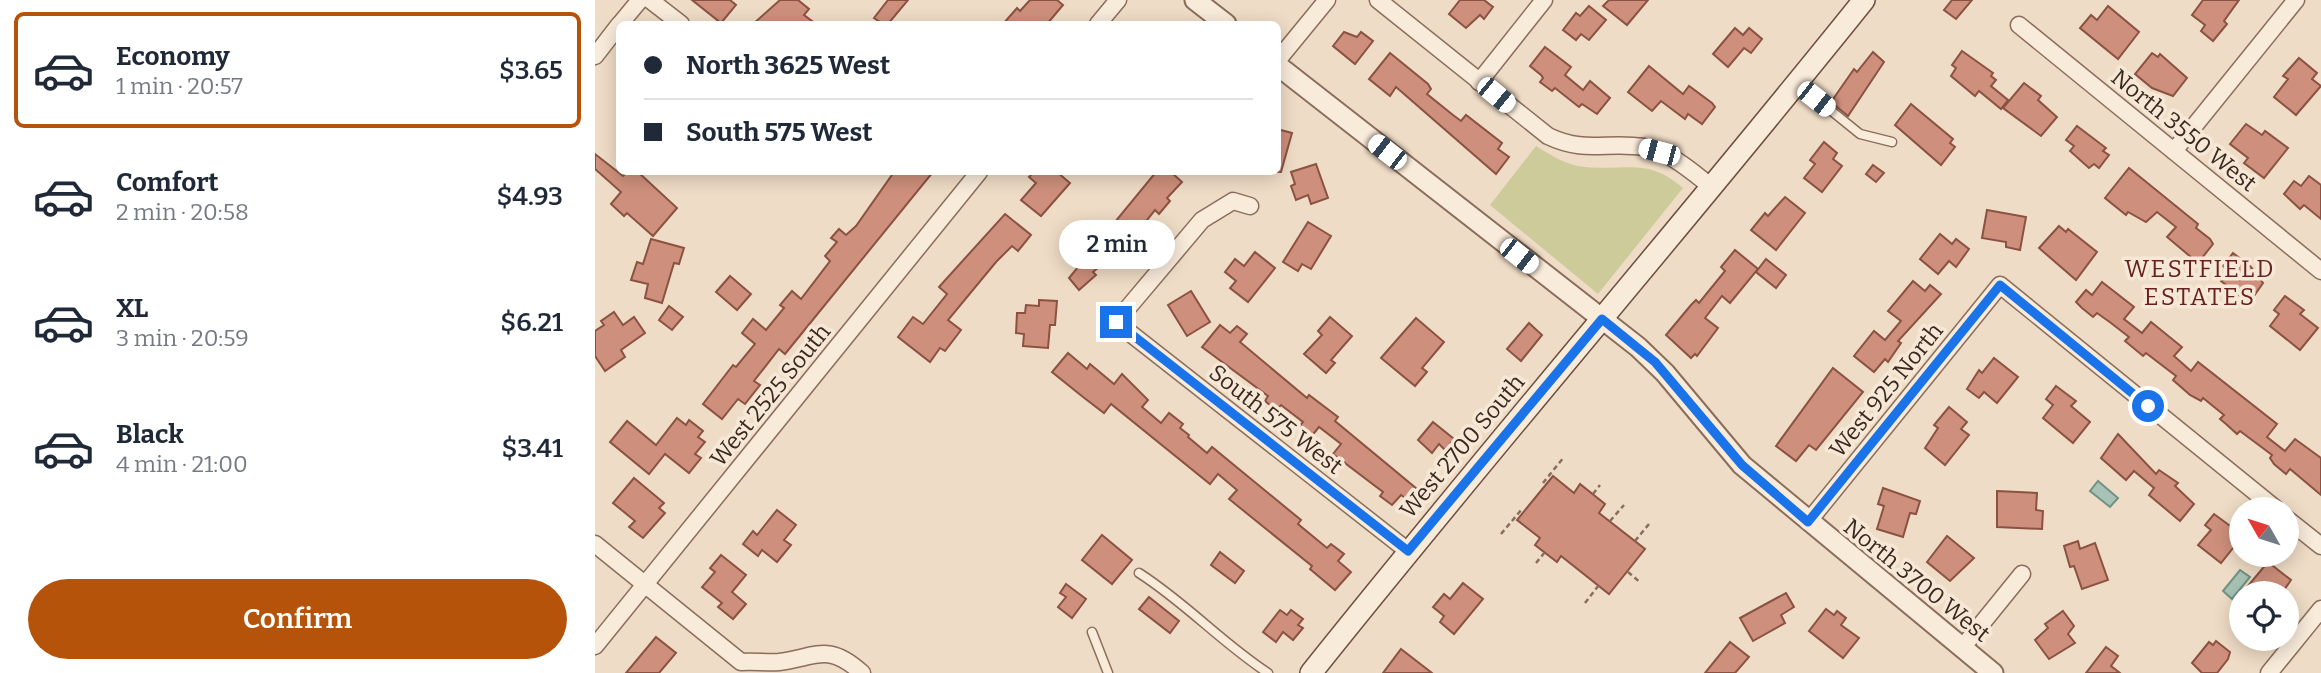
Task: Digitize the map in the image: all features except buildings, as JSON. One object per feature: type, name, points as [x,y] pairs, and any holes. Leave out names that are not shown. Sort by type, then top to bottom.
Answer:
[{"type":"main road","name":"West 2700 South","points":[[1311,673],[1408,551],[1713,188],[1864,0]]},
{"type":"street","points":[[623,21],[640,0]]},
{"type":"street","points":[[650,0],[677,21]]},
{"type":"street","points":[[1100,21],[1118,0]]},
{"type":"street","points":[[1195,0],[1222,21]]},
{"type":"street","points":[[1281,58],[1327,0]]},
{"type":"street","points":[[1378,0],[1548,136],[1566,145],[1589,149],[1643,147],[1659,152],[1679,162],[1713,188]]},
{"type":"street","points":[[1479,82],[1544,0]]},
{"type":"street","points":[[2174,151],[2296,0]]},
{"type":"street","name":"North 3550 West","points":[[2019,25],[2321,271]]},
{"type":"street","points":[[595,56],[616,30]]},
{"type":"street","name":"North 3700 West","points":[[1281,66],[1655,362],[1742,465],[1993,673]]},
{"type":"street","name":"West 2525 South","points":[[595,646],[977,175]]},
{"type":"street","name":"South 575 West","points":[[1250,206],[1233,201],[1202,220],[1116,322],[1408,551]]},
{"type":"street","name":"West 925 North","points":[[1808,522],[2000,285],[2261,497]]},
{"type":"street","points":[[2299,529],[2321,546]]},
{"type":"street","points":[[595,544],[741,662],[785,667],[818,652],[832,654],[862,673]]},
{"type":"street","points":[[1962,648],[2022,574]]},
{"type":"street","points":[[2269,673],[2321,609]]},
{"type":"lane","points":[[1797,83],[1860,134],[1892,142]]},
{"type":"lane","points":[[1139,573],[1170,593],[1244,657],[1268,673]]},
{"type":"lane","points":[[1092,632],[1108,673]]},
{"type":"path","points":[[1543,483],[1564,457]]},
{"type":"path","points":[[1593,494],[1600,485]]},
{"type":"path","points":[[1610,521],[1624,505]]},
{"type":"path","points":[[1501,534],[1522,509]]},
{"type":"path","points":[[1635,541],[1649,524]]},
{"type":"path","points":[[1536,563],[1545,552]]},
{"type":"path","points":[[1628,572],[1641,583]]},
{"type":"path","points":[[1585,603],[1599,585]]},
{"type":"shaded area","points":[[1536,146],[1573,165],[1601,168],[1637,167],[1659,172],[1683,188],[1598,294],[1490,205]]},
{"type":"shaded area","points":[[2098,481],[2118,498],[2110,507],[2090,491]]},
{"type":"shaded area","points":[[2240,570],[2250,577],[2247,581],[2231,581]]},
{"type":"shaded area","points":[[2229,584],[2229,596],[2223,591]]},
{"type":"district","name":"WESTFIELD ESTATES","points":[[2200,283]]},
{"type":"route","points":[[1116,322],[1408,551],[1602,319],[1655,362],[1742,465],[1808,522],[2000,285],[2148,406]]}]
